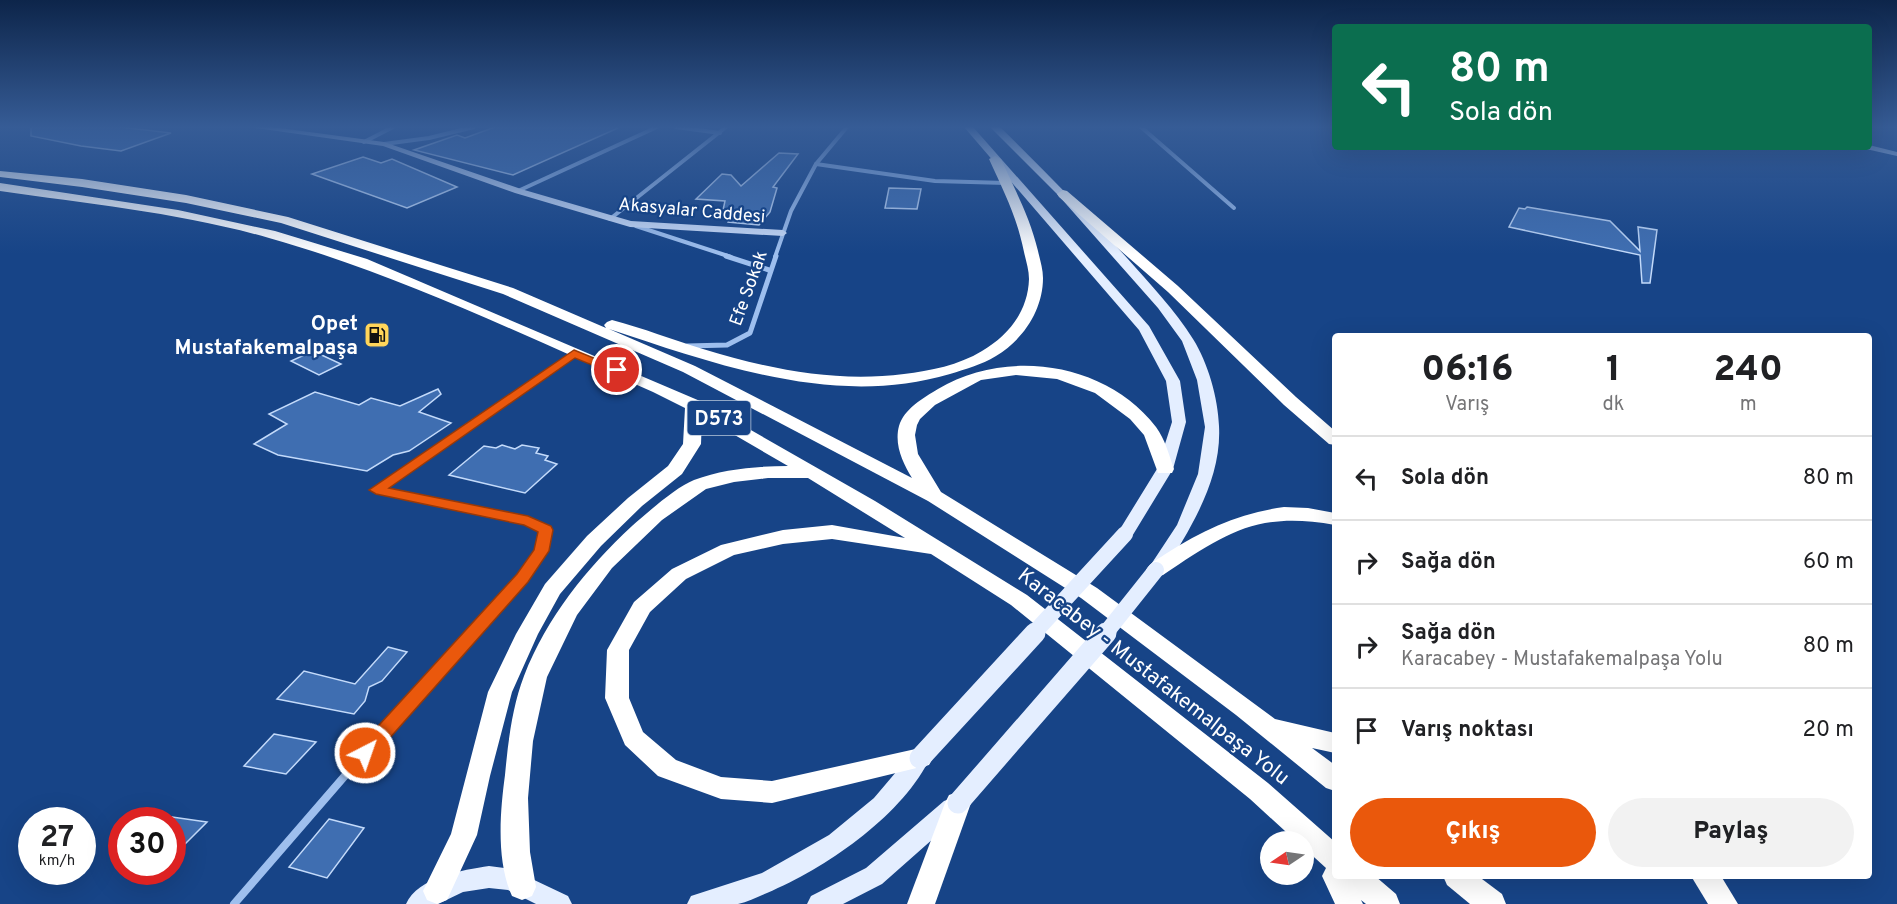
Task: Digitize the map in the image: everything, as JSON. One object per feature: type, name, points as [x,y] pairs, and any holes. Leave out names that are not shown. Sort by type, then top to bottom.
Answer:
[{"type":"highway","points":[[508,291],[744,367],[790,377],[877,383],[922,378],[952,370],[982,358],[1004,344],[1018,330],[1032,309],[1036,277],[1024,220],[1010,182],[1002,169]]},
{"type":"highway","name":"Karacabey - Mustafakemalpaşa Yolu","points":[[0,174],[82,183],[186,199],[284,220],[508,291],[689,369],[935,497],[1089,593],[1332,778]]},
{"type":"highway","name":"Karacabey - Mustafakemalpaşa Yolu","points":[[0,187],[178,214],[270,234],[362,261],[694,405],[868,505],[1019,600],[1259,791],[1329,853]]},
{"type":"highway","points":[[1063,194],[1173,289],[1290,401],[1332,437]]},
{"type":"highway","points":[[935,497],[915,467],[909,452],[908,424],[926,404],[947,390],[973,377],[996,371],[1032,370],[1058,375],[1099,389],[1129,408],[1150,432],[1165,469]]},
{"type":"highway","points":[[427,898],[464,835],[500,692],[527,634],[552,589],[594,541],[635,502],[675,470],[692,444],[694,405]]},
{"type":"highway","points":[[530,894],[516,852],[515,798],[521,741],[535,677],[568,611],[605,563],[638,531],[699,485],[734,476],[768,472],[811,472]]},
{"type":"highway","points":[[1156,570],[1205,537],[1244,520],[1289,512],[1332,519]]},
{"type":"highway","points":[[920,758],[772,792],[721,788],[667,768],[634,738],[617,698],[618,650],[642,607],[680,574],[728,550],[783,537],[832,532],[935,549]]},
{"type":"highway","points":[[1268,727],[1332,742]]},
{"type":"highway","points":[[921,904],[958,803]]},
{"type":"highway","points":[[1337,879],[1349,904]]},
{"type":"highway","points":[[1358,879],[1386,904]]},
{"type":"highway","points":[[1461,879],[1492,904]]},
{"type":"highway","points":[[1707,879],[1724,904]]},
{"type":"main road","points":[[819,904],[873,876],[958,803],[1102,638],[1156,570],[1185,525],[1206,474],[1212,427],[1204,380],[1188,341],[1162,305],[1063,194],[1037,169]]},
{"type":"main road","points":[[699,904],[726,898],[809,862],[877,811],[920,758],[1125,534],[1165,469],[1179,422],[1173,381],[1145,329],[1010,182]]},
{"type":"main road","points":[[427,898],[463,881],[489,877],[511,880],[530,894],[560,904]]},
{"type":"street","name":"Akasyalar Caddesi","points":[[456,169],[518,191],[630,224],[783,233]]},
{"type":"street","points":[[518,191],[566,169]]},
{"type":"street","points":[[610,219],[674,169]]},
{"type":"street","name":"Efe Sokak","points":[[679,346],[723,347],[737,343],[750,333],[769,270],[791,211],[813,169]]},
{"type":"street","points":[[852,169],[941,182],[1010,182]]},
{"type":"street","points":[[1189,169],[1234,208]]},
{"type":"street","points":[[630,224],[769,270]]},
{"type":"street","points":[[234,904],[394,719],[522,578],[541,551],[546,530],[528,521],[376,490],[574,353]]},
{"type":"building","points":[[326,169],[416,169],[457,187],[407,208],[312,174]]},
{"type":"building","points":[[490,169],[526,169],[513,175]]},
{"type":"building","points":[[760,169],[786,169],[773,187],[777,188],[770,212],[759,225],[728,222],[729,215],[722,215],[725,201],[696,199],[722,174],[731,175],[741,186]]},
{"type":"building","points":[[889,188],[921,189],[917,209],[885,208]]},
{"type":"building","points":[[1527,207],[1610,221],[1640,251],[1638,227],[1657,230],[1650,283],[1642,283],[1640,255],[1509,227],[1519,208]]},
{"type":"building","points":[[313,351],[341,364],[319,375],[291,361]]},
{"type":"building","points":[[438,389],[441,394],[419,412],[451,423],[409,451],[393,455],[367,471],[278,455],[254,444],[287,424],[269,414],[315,392],[359,405],[371,398],[400,406]]},
{"type":"building","points":[[502,445],[515,449],[522,445],[539,448],[536,453],[548,456],[545,460],[557,464],[525,493],[449,475],[484,446],[496,448]]},
{"type":"building","points":[[388,647],[407,652],[382,681],[369,687],[365,701],[354,714],[277,699],[304,671],[355,684]]},
{"type":"building","points":[[274,734],[316,742],[286,774],[244,766]]},
{"type":"building","points":[[186,819],[207,822],[186,843]]},
{"type":"building","points":[[329,819],[364,828],[327,878],[289,867]]},
{"type":"place","name":"Opet Mustafakemalpaşa","points":[[377,335]]},
{"type":"route","points":[[365,753],[522,578],[541,551],[546,530],[528,521],[376,490],[574,353],[617,370]]}]
